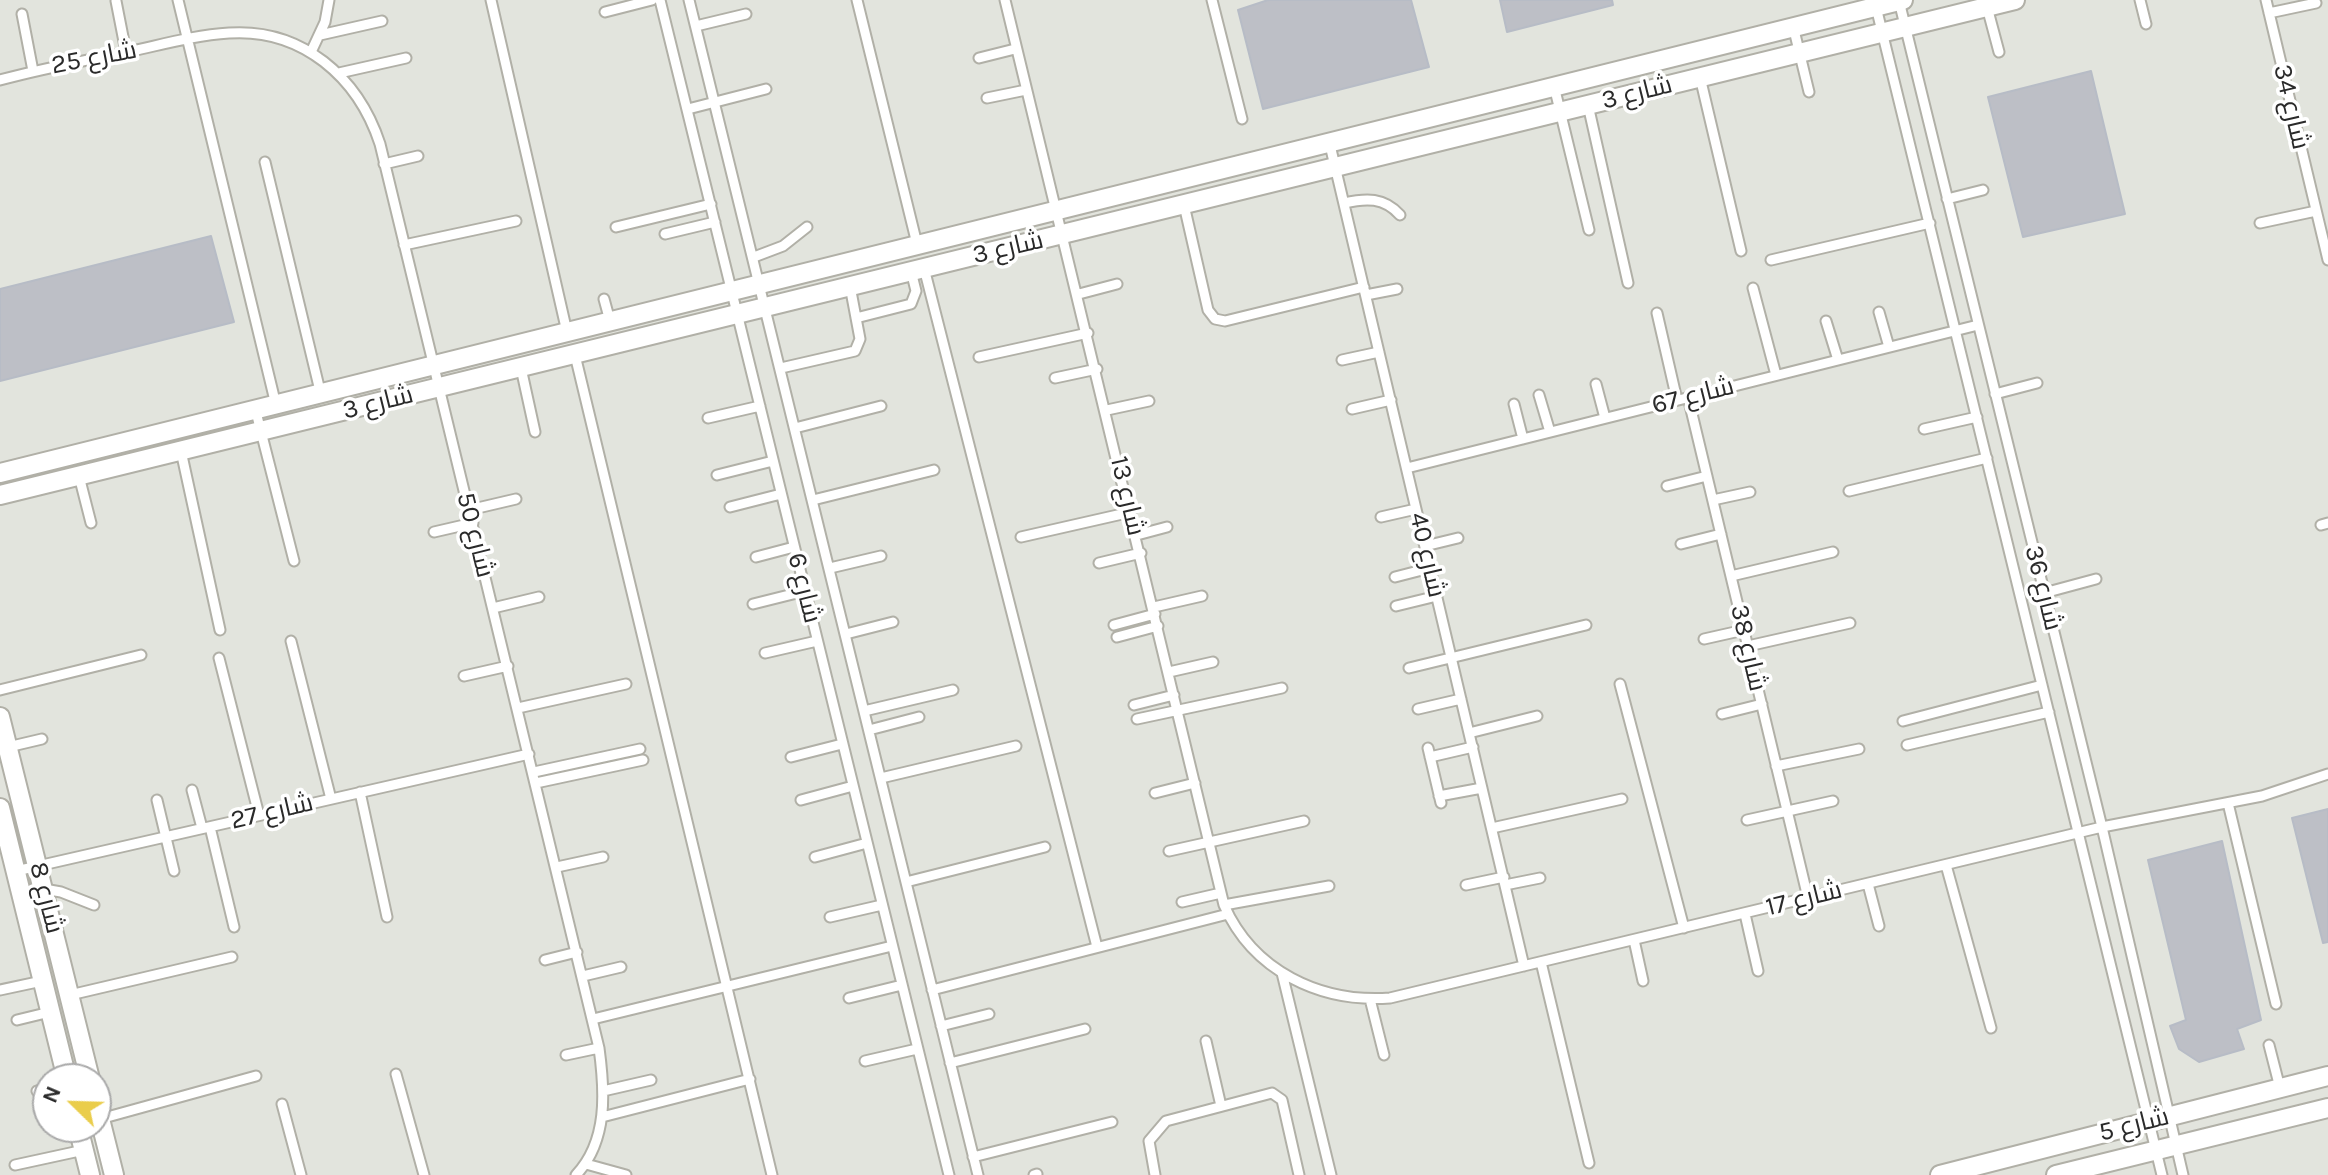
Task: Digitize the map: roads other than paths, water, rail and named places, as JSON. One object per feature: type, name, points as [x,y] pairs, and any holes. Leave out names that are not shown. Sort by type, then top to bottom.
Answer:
[{"type":"street","name":"شارع 3","points":[[0,473],[256,412],[917,244],[1330,145],[1901,0]]},
{"type":"street","name":"شارع 3","points":[[0,495],[2015,0]]},
{"type":"street","name":"شارع 8","points":[[0,717],[86,1063]]},
{"type":"street","name":"شارع 8","points":[[0,808],[7,853],[63,1063]]},
{"type":"street","name":"شارع 5","points":[[1940,1175],[2328,1076]]},
{"type":"street","name":"شارع 5","points":[[2056,1175],[2328,1108]]},
{"type":"street","points":[[82,1143],[90,1175]]},
{"type":"street","points":[[106,1143],[114,1175]]},
{"type":"lane","points":[[178,0],[277,406]]},
{"type":"lane","points":[[311,52],[320,35],[329,0]]},
{"type":"lane","points":[[491,0],[567,332]]},
{"type":"lane","points":[[605,12],[652,0]]},
{"type":"lane","name":"شارع 6","points":[[660,0],[949,1175]]},
{"type":"lane","name":"شارع 6","points":[[689,0],[978,1175]]},
{"type":"lane","points":[[857,0],[917,244]]},
{"type":"lane","name":"شارع 13","points":[[1005,0],[1015,49],[1065,235],[1221,893],[1226,910],[1260,957],[1282,973]]},
{"type":"lane","points":[[1212,0],[1242,119]]},
{"type":"lane","name":"شارع 36","points":[[1901,0],[2102,827],[2183,1175]]},
{"type":"lane","points":[[2140,0],[2146,24]]},
{"type":"lane","name":"شارع 34","points":[[2266,0],[2328,260]]},
{"type":"lane","points":[[116,1],[126,52]]},
{"type":"lane","points":[[2269,13],[2316,3]]},
{"type":"lane","name":"شارع 36","points":[[1876,7],[2162,1175]]},
{"type":"lane","points":[[1987,7],[1999,52]]},
{"type":"lane","points":[[22,14],[33,71]]},
{"type":"lane","points":[[696,26],[746,14]]},
{"type":"lane","points":[[320,35],[382,21]]},
{"type":"lane","points":[[1793,26],[1809,92]]},
{"type":"lane","name":"شارع 50","points":[[188,39],[251,33],[292,43],[311,52],[339,73],[369,115],[440,388],[599,1048],[602,1117],[586,1164]]},
{"type":"lane","name":"شارع 25","points":[[0,80],[188,39]]},
{"type":"lane","points":[[979,58],[1015,49]]},
{"type":"lane","points":[[339,73],[406,58]]},
{"type":"lane","points":[[1700,77],[1741,251]]},
{"type":"lane","points":[[1554,86],[1589,230]]},
{"type":"lane","points":[[688,109],[766,89]]},
{"type":"lane","points":[[987,98],[1026,90]]},
{"type":"lane","points":[[1588,105],[1628,283]]},
{"type":"lane","name":"شارع 40","points":[[1330,145],[1524,966]]},
{"type":"lane","points":[[384,164],[418,156]]},
{"type":"lane","points":[[265,162],[321,395]]},
{"type":"lane","points":[[1947,199],[1983,190]]},
{"type":"lane","points":[[1344,203],[1362,199],[1379,201],[1400,215]]},
{"type":"lane","points":[[616,227],[711,204]]},
{"type":"lane","points":[[1184,205],[1208,310],[1215,319],[1225,321],[1365,291],[1397,289]]},
{"type":"lane","points":[[2260,223],[2316,211]]},
{"type":"lane","points":[[404,245],[516,221]]},
{"type":"lane","points":[[665,234],[715,222]]},
{"type":"lane","points":[[1771,260],[1930,223]]},
{"type":"lane","points":[[754,257],[783,246],[807,227]]},
{"type":"lane","points":[[856,318],[911,304],[918,269]]},
{"type":"lane","points":[[918,269],[1097,947]]},
{"type":"lane","points":[[1079,294],[1117,284]]},
{"type":"lane","points":[[781,368],[855,351],[860,339],[850,286]]},
{"type":"lane","points":[[1753,288],[1776,375]]},
{"type":"lane","points":[[604,299],[610,321]]},
{"type":"lane","points":[[1879,312],[1889,347]]},
{"type":"lane","points":[[1657,313],[1677,400]]},
{"type":"lane","points":[[1826,321],[1838,360]]},
{"type":"lane","name":"شارع 67","points":[[1407,468],[1978,325]]},
{"type":"lane","points":[[979,357],[1088,333]]},
{"type":"lane","points":[[1342,360],[1379,352]]},
{"type":"lane","points":[[575,355],[730,988],[772,1175]]},
{"type":"lane","points":[[521,368],[535,432]]},
{"type":"lane","points":[[1055,378],[1097,369]]},
{"type":"lane","points":[[1995,394],[2037,383]]},
{"type":"lane","points":[[1596,384],[1605,418]]},
{"type":"lane","points":[[1539,395],[1550,432]]},
{"type":"lane","name":"شارع 38","points":[[1688,397],[1808,898]]},
{"type":"lane","points":[[1352,409],[1391,400]]},
{"type":"lane","points":[[1107,410],[1149,401]]},
{"type":"lane","points":[[1514,404],[1523,439]]},
{"type":"lane","points":[[708,418],[760,406]]},
{"type":"lane","points":[[795,428],[881,406]]},
{"type":"lane","points":[[256,412],[294,561]]},
{"type":"lane","points":[[1924,429],[1977,417]]},
{"type":"lane","points":[[181,451],[220,630]]},
{"type":"lane","points":[[1849,491],[1987,458]]},
{"type":"lane","points":[[717,475],[773,461]]},
{"type":"lane","points":[[813,500],[934,470]]},
{"type":"lane","points":[[79,476],[91,523]]},
{"type":"lane","points":[[1667,486],[1707,476]]},
{"type":"lane","points":[[1713,500],[1750,492]]},
{"type":"lane","points":[[730,507],[781,494]]},
{"type":"lane","points":[[469,510],[516,499]]},
{"type":"lane","points":[[1381,517],[1416,509]]},
{"type":"lane","points":[[1021,537],[1131,512]]},
{"type":"lane","points":[[434,532],[473,523]]},
{"type":"lane","points":[[1137,535],[1167,527]]},
{"type":"lane","points":[[1681,544],[1721,534]]},
{"type":"lane","points":[[1425,546],[1458,538]]},
{"type":"lane","points":[[756,557],[794,547]]},
{"type":"lane","points":[[1731,576],[1833,552]]},
{"type":"lane","points":[[1099,563],[1141,553]]},
{"type":"lane","points":[[830,568],[881,556]]},
{"type":"lane","points":[[1395,577],[1430,568]]},
{"type":"lane","points":[[2044,593],[2096,579]]},
{"type":"lane","points":[[753,604],[805,591]]},
{"type":"lane","points":[[1114,625],[1202,596]]},
{"type":"lane","points":[[1396,606],[1437,596]]},
{"type":"lane","points":[[493,608],[539,597]]},
{"type":"lane","points":[[846,634],[893,622]]},
{"type":"lane","points":[[1748,646],[1850,623]]},
{"type":"lane","points":[[1409,668],[1586,625]]},
{"type":"lane","points":[[1117,637],[1158,626]]},
{"type":"lane","points":[[1704,639],[1744,630]]},
{"type":"lane","points":[[291,641],[331,799]]},
{"type":"lane","points":[[765,653],[817,641]]},
{"type":"lane","points":[[0,690],[141,655]]},
{"type":"lane","points":[[219,658],[259,815]]},
{"type":"lane","points":[[1169,672],[1213,662]]},
{"type":"lane","points":[[464,676],[508,666]]},
{"type":"lane","points":[[518,708],[626,684]]},
{"type":"lane","points":[[1620,684],[1684,928]]},
{"type":"lane","points":[[1903,721],[2042,685]]},
{"type":"lane","points":[[1137,719],[1282,688]]},
{"type":"lane","points":[[864,711],[953,690]]},
{"type":"lane","points":[[1134,705],[1174,695]]},
{"type":"lane","points":[[1418,709],[1461,699]]},
{"type":"lane","points":[[1722,714],[1762,704]]},
{"type":"lane","points":[[1907,745],[2049,712]]},
{"type":"lane","points":[[1469,733],[1537,716]]},
{"type":"lane","points":[[869,730],[919,717]]},
{"type":"lane","points":[[8,747],[42,739]]},
{"type":"lane","points":[[791,757],[842,744]]},
{"type":"lane","points":[[881,778],[1016,746]]},
{"type":"lane","points":[[1473,747],[1429,753],[1440,800],[1482,788]]},
{"type":"lane","points":[[534,772],[640,749]]},
{"type":"lane","points":[[1776,766],[1859,749]]},
{"type":"lane","name":"شارع 27","points":[[7,853],[38,866],[529,754]]},
{"type":"lane","points":[[536,783],[643,760]]},
{"type":"lane","name":"شارع 17","points":[[1282,973],[1324,993],[1370,999],[1390,998],[2102,827],[2295,788],[2328,774]]},
{"type":"lane","points":[[1155,793],[1195,783]]},
{"type":"lane","points":[[801,800],[853,786]]},
{"type":"lane","points":[[192,790],[234,927]]},
{"type":"lane","points":[[360,792],[387,917]]},
{"type":"lane","points":[[1492,828],[1622,799]]},
{"type":"lane","points":[[157,800],[174,871]]},
{"type":"lane","points":[[1747,820],[1833,801]]},
{"type":"lane","points":[[2228,803],[2276,1004]]},
{"type":"lane","points":[[1169,851],[1304,821]]},
{"type":"lane","points":[[815,857],[867,843]]},
{"type":"lane","points":[[906,882],[1045,847]]},
{"type":"lane","points":[[557,867],[603,857]]},
{"type":"lane","points":[[1946,865],[1991,1028]]},
{"type":"lane","points":[[1466,885],[1540,878]]},
{"type":"lane","points":[[1868,884],[1879,926]]},
{"type":"lane","points":[[932,990],[1226,910],[1329,886]]},
{"type":"lane","points":[[44,889],[94,905]]},
{"type":"lane","points":[[1182,902],[1221,893]]},
{"type":"lane","points":[[830,917],[882,905]]},
{"type":"lane","points":[[1745,914],[1758,971]]},
{"type":"lane","points":[[1634,940],[1643,981]]},
{"type":"lane","points":[[593,1019],[892,946]]},
{"type":"lane","points":[[545,960],[577,952]]},
{"type":"lane","points":[[70,995],[232,957]]},
{"type":"lane","points":[[1541,962],[1589,1163]]},
{"type":"lane","points":[[583,976],[621,967]]},
{"type":"lane","points":[[1282,973],[1331,1175]]},
{"type":"lane","points":[[0,990],[42,981]]},
{"type":"lane","points":[[849,998],[902,985]]},
{"type":"lane","points":[[1370,999],[1384,1055]]},
{"type":"lane","points":[[17,1020],[50,1012]]},
{"type":"lane","points":[[941,1026],[989,1014]]},
{"type":"lane","points":[[950,1063],[1085,1029]]},
{"type":"lane","points":[[1206,1041],[1221,1106]]},
{"type":"lane","points":[[2269,1045],[2280,1088]]},
{"type":"lane","points":[[566,1055],[599,1048]]},
{"type":"lane","points":[[865,1061],[917,1049]]},
{"type":"lane","points":[[396,1074],[424,1175]]},
{"type":"lane","points":[[112,1108],[256,1076]]},
{"type":"lane","points":[[602,1117],[750,1079]]},
{"type":"lane","points":[[603,1091],[651,1080]]},
{"type":"lane","points":[[1155,1175],[1149,1141],[1158,1126],[1263,1094],[1279,1097],[1299,1175]]},
{"type":"lane","points":[[282,1104],[301,1175]]},
{"type":"lane","points":[[973,1157],[1112,1122]]},
{"type":"lane","points":[[15,1165],[84,1150]]},
{"type":"lane","points":[[576,1175],[586,1164]]},
{"type":"lane","points":[[586,1164],[589,1175]]},
{"type":"lane","points":[[586,1164],[626,1175]]}]
